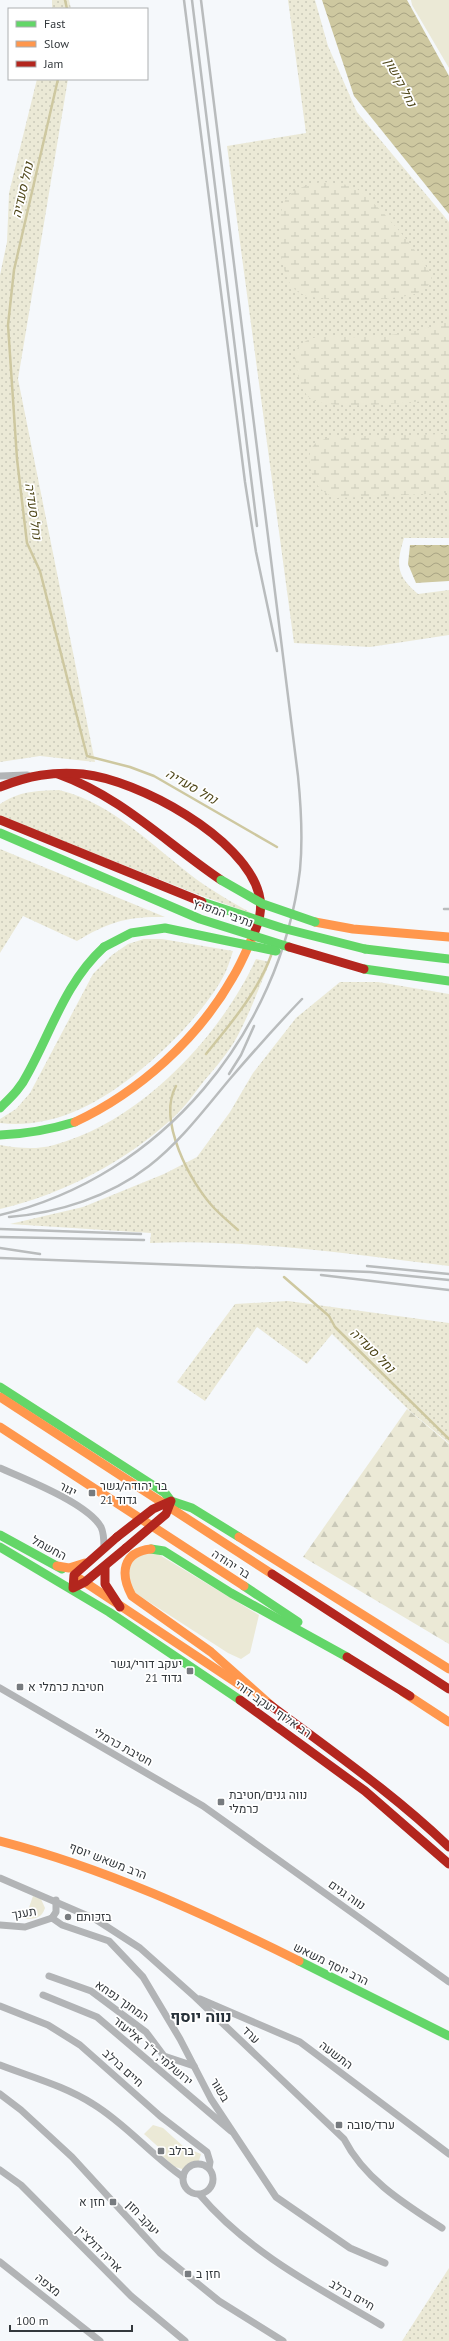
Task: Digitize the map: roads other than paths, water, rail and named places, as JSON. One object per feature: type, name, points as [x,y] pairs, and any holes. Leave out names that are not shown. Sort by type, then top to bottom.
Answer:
[{"type":"main road","points":[[58,774],[84,783],[112,798],[180,852],[221,880],[263,904],[315,922],[360,929],[449,937]]},
{"type":"main road","points":[[0,788],[32,775],[58,774],[93,776],[128,784],[156,796],[190,817],[226,847],[249,872],[259,898],[260,916],[240,966],[226,991],[194,1031],[140,1083],[101,1110],[74,1122],[37,1134],[0,1135]]},
{"type":"main road","name":"נתיבי המפרץ","points":[[0,820],[207,904],[282,928],[365,949],[449,959]]},
{"type":"main road","name":"נתיבי המפרץ","points":[[0,833],[200,919],[263,940],[364,969],[449,981]]},
{"type":"main road","points":[[0,1108],[17,1090],[27,1076],[74,980],[87,961],[104,947],[131,933],[165,928],[364,969]]},
{"type":"main road","points":[[0,1387],[165,1493],[171,1502],[170,1508],[166,1514],[104,1567],[85,1582],[74,1588],[74,1575],[88,1562],[153,1509],[171,1502],[192,1508],[449,1669]]},
{"type":"main road","name":"בר יהודה","points":[[0,1397],[449,1689]]},
{"type":"main road","name":"בר יהודה","points":[[0,1427],[449,1722]]},
{"type":"main road","name":"החשמל","points":[[0,1535],[85,1582]]},
{"type":"main road","name":"החשמל","points":[[0,1547],[74,1588]]},
{"type":"main road","points":[[274,1708],[211,1652],[132,1596],[124,1582],[126,1562],[129,1558],[145,1549],[156,1548],[230,1592],[350,1659],[410,1696]]},
{"type":"main road","points":[[57,1566],[69,1568],[88,1562]]},
{"type":"main road","points":[[104,1567],[103,1574],[106,1585],[120,1606]]},
{"type":"main road","name":"רב אלוף יעקב דורי","points":[[85,1582],[274,1708],[367,1778],[429,1828],[449,1847]]},
{"type":"main road","name":"רב אלוף יעקב דורי","points":[[74,1588],[289,1735],[371,1796],[419,1836],[449,1864]]},
{"type":"main road","name":"הרב משאש יוסף","points":[[0,1841],[66,1858],[102,1870],[203,1914]]},
{"type":"main road","name":"הרב יוסף משאש","points":[[203,1914],[449,2036]]},
{"type":"street","points":[[0,776],[32,775]]},
{"type":"street","name":"יגור","points":[[0,1468],[49,1491],[90,1515],[101,1527],[104,1534],[104,1548]]},
{"type":"street","name":"חטיבת כרמלי","points":[[0,1688],[203,1806],[232,1828]]},
{"type":"street","name":"נווה גנים","points":[[232,1828],[449,1982]]},
{"type":"street","name":"ערד","points":[[0,1878],[56,1900],[106,1925],[140,1948],[195,1997],[344,2138],[352,2153],[372,2177],[442,2228]]},
{"type":"street","points":[[52,1918],[56,1912],[56,1900]]},
{"type":"street","name":"תענך","points":[[0,1925],[25,1927],[52,1918]]},
{"type":"street","name":"בשור","points":[[52,1918],[62,1925],[109,1941],[123,1954],[143,1977],[180,2039],[211,2099],[239,2138],[276,2197],[350,2248],[385,2263]]},
{"type":"street","name":"המחנך נפחא","points":[[49,1976],[91,1991],[146,2032],[164,2056],[194,2066]]},
{"type":"street","name":"ירושלמי, ד\"ר אליעזר","points":[[43,1995],[97,2017],[239,2138]]},
{"type":"street","name":"התשעה","points":[[195,1997],[300,2042],[449,2154]]},
{"type":"street","name":"חיים ברלב","points":[[0,2006],[48,2025],[80,2045],[160,2116],[207,2152],[210,2162],[209,2168]]},
{"type":"street","points":[[0,2065],[46,2082],[93,2103],[121,2125],[151,2153],[183,2176]]},
{"type":"street","name":"יעקב חזן","points":[[0,2094],[21,2110],[72,2157],[160,2253],[219,2301],[283,2341]]},
{"type":"street","points":[[193,2165],[203,2165],[209,2168],[213,2178],[213,2183],[207,2192],[200,2195],[188,2190],[183,2182],[183,2176],[186,2170],[193,2165]]},
{"type":"street","name":"אריה דולצ'ין","points":[[0,2170],[21,2185],[130,2296],[185,2341]]},
{"type":"street","name":"חיים ברלב","points":[[200,2195],[246,2239],[315,2287],[381,2325]]},
{"type":"street","name":"מצפה","points":[[0,2262],[100,2341]]},
{"type":"water","name":"נחל קישון","points":[[322,0],[407,0],[449,76],[449,214],[354,96]]},
{"type":"water","points":[[410,545],[449,545],[449,581],[416,583],[408,564]]},
{"type":"waterway","name":"נחל סעדיה","points":[[65,0],[67,8]]},
{"type":"waterway","name":"נחל סעדיה","points":[[58,80],[14,270],[8,325],[17,459],[27,543],[40,571],[87,756],[130,767],[154,776],[277,847]]},
{"type":"waterway","name":"נחל סעדיה","points":[[206,1054],[252,994],[272,953]]},
{"type":"waterway","name":"נחל סעדיה","points":[[176,1086],[171,1100],[171,1116],[173,1133],[179,1150],[187,1168],[205,1198],[238,1230]]},
{"type":"waterway","name":"נחל סעדיה","points":[[284,1277],[329,1316],[335,1327],[449,1439]]},
{"type":"railway","points":[[184,0],[245,482],[256,552],[277,651]]},
{"type":"railway","points":[[192,0],[257,526]]},
{"type":"railway","points":[[0,1215],[59,1196],[112,1168],[161,1132],[203,1089],[239,1041],[267,987],[288,930],[300,870],[301,823],[298,776],[201,0]]},
{"type":"railway","points":[[444,909],[449,909]]},
{"type":"railway","points":[[9,1217],[46,1212],[82,1202],[100,1195],[134,1177],[149,1166],[171,1147],[247,1059],[302,999]]},
{"type":"railway","points":[[229,1074],[241,1055],[254,1026]]},
{"type":"railway","points":[[0,1229],[141,1234]]},
{"type":"railway","points":[[0,1237],[144,1240]]},
{"type":"railway","points":[[0,1248],[40,1254]]},
{"type":"railway","points":[[0,1258],[370,1272],[449,1280]]},
{"type":"railway","points":[[367,1266],[449,1274]]},
{"type":"railway","points":[[321,1275],[449,1290]]},
{"type":"place","name":"בר יהודה/גשר גדוד 21","points":[[92,1493]]},
{"type":"place","name":"יעקב דורי/גשר גדוד 21","points":[[190,1671]]},
{"type":"place","name":"חטיבת כרמלי א","points":[[20,1687]]},
{"type":"place","name":"נווה גנים/חטיבת כרמלי","points":[[221,1802]]},
{"type":"place","name":"בזכותם","points":[[68,1917]]},
{"type":"place","name":"ערד/סובה","points":[[339,2125]]},
{"type":"place","name":"ברלב","points":[[161,2151]]},
{"type":"place","name":"חזן א","points":[[113,2202]]},
{"type":"place","name":"חזן ב","points":[[188,2274]]},
{"type":"district","name":"נווה יוסף","points":[[201,2016]]}]
